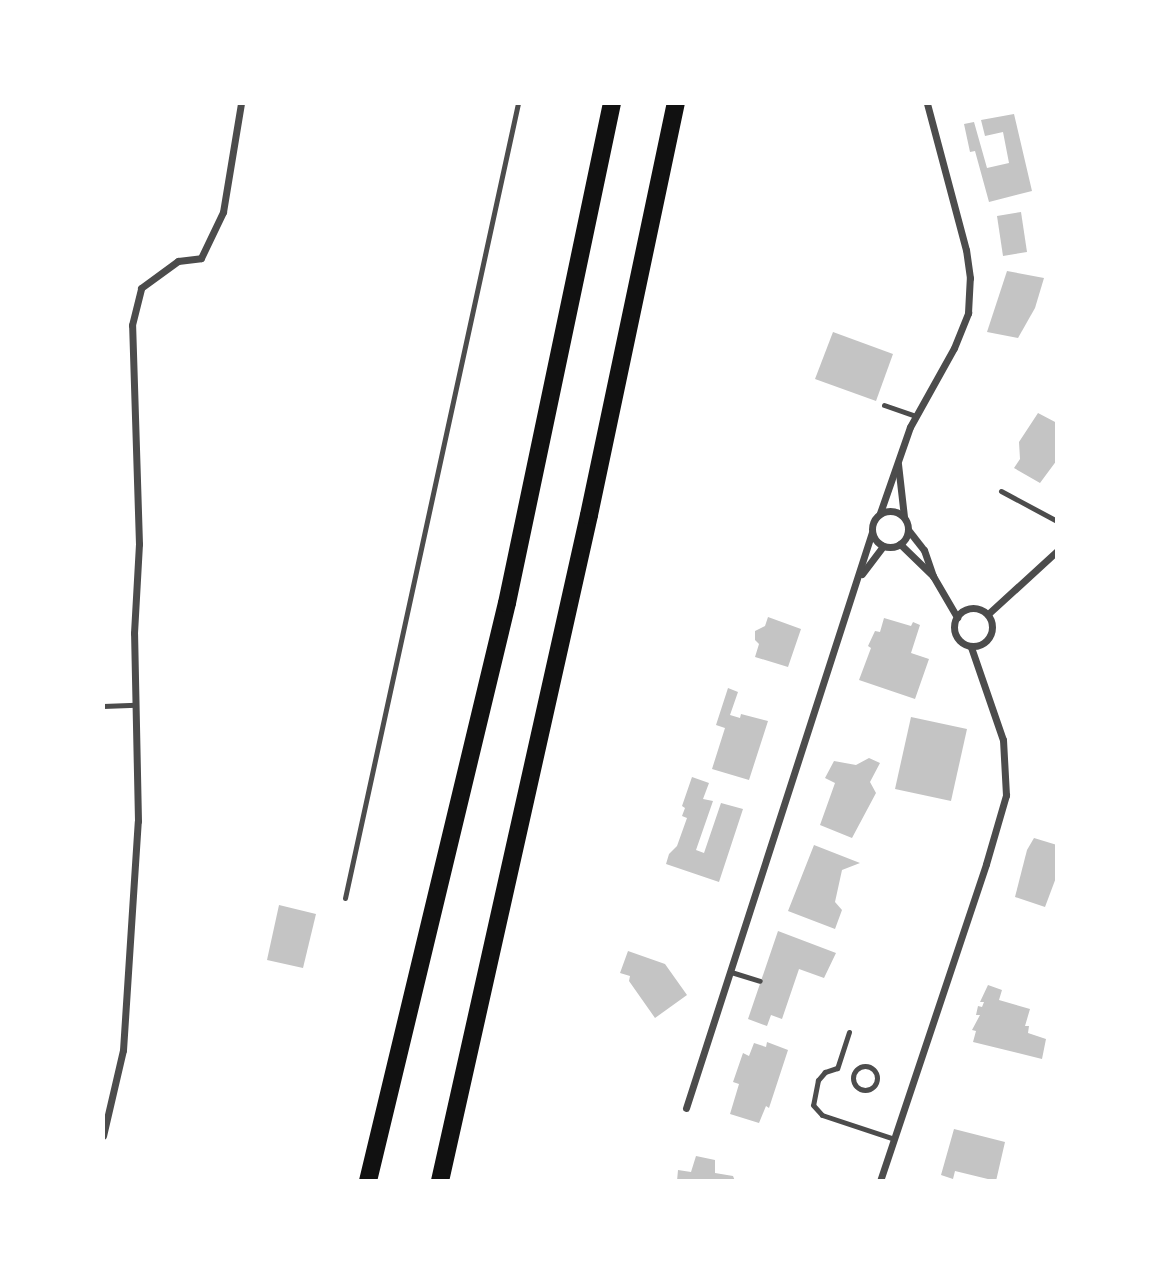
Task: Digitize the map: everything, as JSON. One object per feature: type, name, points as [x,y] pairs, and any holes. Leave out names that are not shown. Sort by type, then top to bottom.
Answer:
[{"type":"highway","points":[[368,1181],[507,603],[612,103]]},
{"type":"highway","points":[[440,1181],[586,529],[676,103]]},
{"type":"street","points":[[103,1136],[123,1050],[138,821],[134,633],[139,544],[132,325],[141,288],[178,261],[201,258],[223,212],[241,103]]},
{"type":"street","points":[[686,1108],[858,580],[873,522],[880,513],[916,416],[954,348],[968,313],[970,278],[961,225],[927,103]]},
{"type":"street","points":[[898,460],[904,517],[909,531],[924,550],[933,576],[957,617]]},
{"type":"street","points":[[880,513],[888,510],[904,517]]},
{"type":"street","points":[[858,580],[883,546],[900,544],[909,531]]},
{"type":"street","points":[[872,532],[883,546]]},
{"type":"street","points":[[900,544],[933,576]]},
{"type":"street","points":[[988,614],[1057,551]]},
{"type":"street","points":[[880,1181],[986,863],[1006,794],[1003,740],[971,647],[956,636],[954,626],[957,617],[972,608],[988,614]]},
{"type":"street","points":[[971,647],[988,640],[992,632],[988,614]]},
{"type":"lane","points":[[345,898],[518,103]]},
{"type":"lane","points":[[884,405],[916,416]]},
{"type":"lane","points":[[1001,491],[1057,521]]},
{"type":"lane","points":[[103,706],[136,705]]},
{"type":"lane","points":[[731,972],[760,981]]},
{"type":"lane","points":[[837,1068],[849,1032]]},
{"type":"lane","points":[[853,1073],[837,1068],[825,1072],[818,1080],[814,1109],[822,1115],[894,1139]]},
{"type":"lane","points":[[860,1068],[869,1068],[877,1076],[877,1083],[870,1089],[860,1089],[854,1083],[853,1073],[860,1068]]},
{"type":"building","points":[[1014,114],[1032,191],[989,202],[975,151],[970,152],[964,124],[974,122],[987,168],[1009,163],[1003,132],[985,136],[981,120]]},
{"type":"building","points":[[1021,212],[1027,252],[1003,256],[997,216]]},
{"type":"building","points":[[1007,271],[1044,278],[1035,308],[1018,338],[987,332]]},
{"type":"building","points":[[833,332],[893,354],[876,401],[815,379]]},
{"type":"building","points":[[1038,413],[1057,423],[1057,460],[1040,483],[1014,468],[1020,459],[1019,442]]},
{"type":"building","points":[[768,617],[801,629],[788,667],[755,657],[759,644],[755,640],[755,631],[765,626]]},
{"type":"building","points":[[884,618],[911,626],[913,622],[920,625],[911,653],[929,659],[915,699],[859,680],[871,648],[868,646],[875,631],[880,632]]},
{"type":"building","points":[[728,688],[738,692],[730,715],[740,718],[741,714],[768,721],[749,780],[712,769],[725,728],[716,725]]},
{"type":"building","points":[[911,717],[967,729],[951,801],[895,789]]},
{"type":"building","points":[[869,758],[880,763],[870,782],[876,793],[852,838],[820,825],[835,783],[825,778],[834,761],[856,765]]},
{"type":"building","points":[[692,777],[709,783],[703,799],[713,801],[696,850],[704,853],[721,803],[743,809],[719,882],[666,864],[669,854],[677,846],[687,818],[682,816],[685,808],[682,806]]},
{"type":"building","points":[[1034,838],[1057,845],[1057,875],[1045,907],[1015,897],[1027,850]]},
{"type":"building","points":[[814,845],[860,863],[842,870],[835,902],[842,910],[835,929],[788,911]]},
{"type":"building","points":[[279,905],[316,914],[303,968],[267,960]]},
{"type":"building","points":[[778,931],[836,953],[824,978],[799,969],[782,1019],[771,1015],[767,1026],[748,1019]]},
{"type":"building","points":[[628,951],[665,964],[687,995],[655,1018],[629,981],[630,976],[620,973]]},
{"type":"building","points":[[988,985],[1002,990],[999,1000],[1030,1009],[1025,1026],[1029,1026],[1028,1033],[1046,1039],[1042,1059],[973,1042],[976,1031],[972,1030],[980,1015],[976,1015],[978,1006],[982,1007],[984,1002],[980,1002]]},
{"type":"building","points":[[767,1042],[788,1050],[769,1108],[766,1106],[759,1123],[730,1114],[739,1084],[733,1082],[743,1053],[749,1056],[754,1043],[766,1047]]},
{"type":"building","points":[[954,1129],[1005,1142],[996,1181],[955,1171],[953,1179],[941,1175]]},
{"type":"building","points":[[696,1156],[715,1160],[715,1173],[733,1176],[735,1181],[677,1181],[678,1170],[691,1172]]}]
